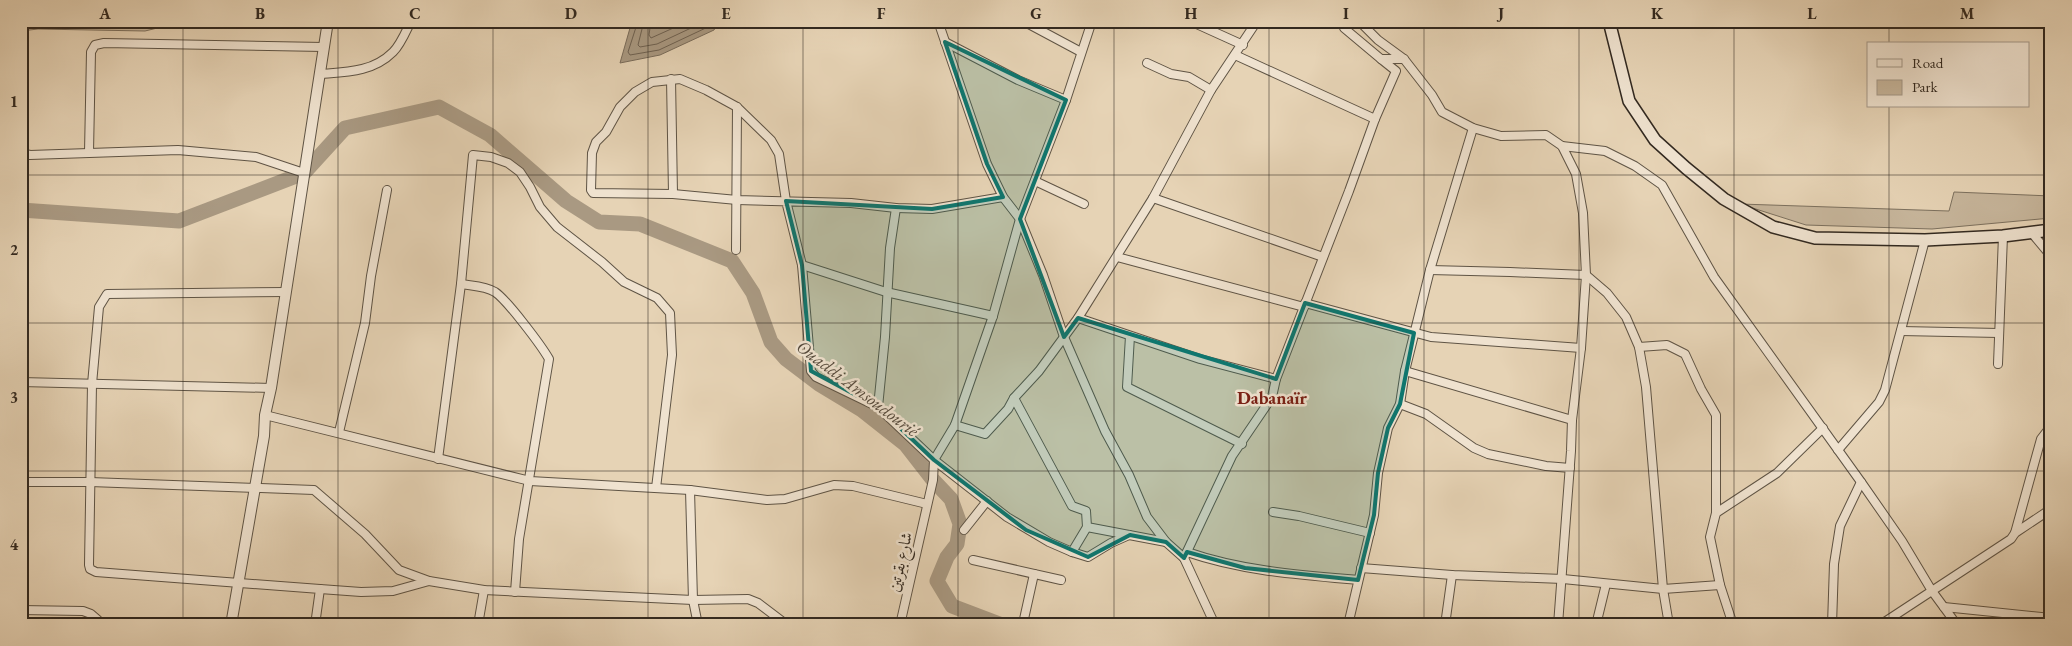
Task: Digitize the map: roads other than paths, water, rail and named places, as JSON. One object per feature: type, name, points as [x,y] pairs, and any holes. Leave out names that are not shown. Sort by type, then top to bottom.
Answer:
[{"type":"main road","points":[[1609,21],[1629,101],[1655,140],[1724,199],[1773,227],[1815,238],[1925,240],[2002,236],[2051,230]]},
{"type":"street","points":[[231,625],[264,436],[265,415],[272,388],[328,21]]},
{"type":"street","points":[[321,74],[356,72],[376,65],[394,51],[411,21]]},
{"type":"street","points":[[938,21],[987,164],[1003,197],[1020,219],[1043,275],[1064,337],[1105,431],[1129,475],[1147,517],[1166,542],[1186,555],[1245,568],[1285,574],[1358,580]]},
{"type":"street","points":[[1023,21],[1081,52]]},
{"type":"street","points":[[934,460],[955,425],[993,316],[1020,219],[1066,100],[1092,21]]},
{"type":"street","points":[[1190,21],[1243,45]]},
{"type":"street","points":[[955,425],[985,434],[1039,371],[1078,318],[1117,257],[1153,198],[1211,90],[1243,45],[1257,21]]},
{"type":"street","points":[[1215,625],[1186,555],[1232,456],[1242,444],[1272,397],[1276,379],[1375,119],[1396,71],[1344,28],[1342,21]]},
{"type":"street","points":[[1359,21],[1378,40],[1404,59],[1432,95],[1442,112],[1473,128],[1501,136],[1546,135],[1562,146],[1605,151],[1635,166],[1662,185],[1714,277],[1824,428],[1902,541],[1932,591],[1957,625]]},
{"type":"street","points":[[944,42],[1018,80],[1066,100]]},
{"type":"street","points":[[89,152],[91,52],[95,45],[104,43],[324,47]]},
{"type":"street","points":[[1235,55],[1375,119]]},
{"type":"street","points":[[1382,59],[1404,59]]},
{"type":"street","points":[[1147,63],[1171,74],[1189,77],[1211,90]]},
{"type":"street","points":[[1003,197],[932,209],[896,208],[851,203],[786,201],[737,200],[673,194],[593,193],[591,190],[592,153],[596,142],[606,132],[620,107],[635,92],[652,82],[671,79],[686,81],[736,107],[771,140],[779,154],[786,201],[802,265],[811,371],[816,377],[878,407],[934,460],[1026,530],[1072,552],[1088,557],[1111,543],[1130,535]]},
{"type":"street","points":[[671,79],[673,194]]},
{"type":"street","points":[[736,107],[736,250]]},
{"type":"street","points":[[1348,625],[1370,533],[1388,428],[1400,404],[1405,371],[1430,270],[1473,128]]},
{"type":"street","points":[[1558,625],[1563,579],[1572,420],[1581,348],[1586,276],[1581,193],[1576,174],[1562,146]]},
{"type":"street","points":[[21,153],[30,155],[178,150],[256,157],[304,173]]},
{"type":"street","points":[[438,459],[461,284],[473,156],[491,157],[508,163],[520,172],[540,207],[557,227],[624,282],[657,298],[670,313],[672,356],[656,488]]},
{"type":"street","points":[[1035,182],[1084,204]]},
{"type":"street","points":[[339,432],[365,323],[371,276],[387,190]]},
{"type":"street","points":[[1153,198],[1324,257]]},
{"type":"street","points":[[878,407],[885,337],[886,292],[896,208]]},
{"type":"street","points":[[2031,232],[2051,256]]},
{"type":"street","points":[[1998,364],[2002,236]]},
{"type":"street","points":[[1838,450],[1880,402],[1890,375],[1925,240]]},
{"type":"street","points":[[1117,257],[1431,337],[1581,348]]},
{"type":"street","points":[[802,265],[886,292],[993,316]]},
{"type":"street","points":[[1430,270],[1586,276],[1607,293],[1626,317],[1639,347],[1646,387],[1663,589],[1668,625]]},
{"type":"street","points":[[461,284],[486,288],[497,293],[541,346],[549,359],[519,539],[515,592]]},
{"type":"street","points":[[286,292],[107,294],[99,307],[92,384],[90,569],[96,572],[361,592],[393,591],[429,582]]},
{"type":"street","points":[[1078,318],[1200,358],[1276,379]]},
{"type":"street","points":[[1901,331],[1999,333]]},
{"type":"street","points":[[1130,336],[1127,387],[1242,444]]},
{"type":"street","points":[[1639,347],[1667,345],[1685,354],[1701,389],[1716,415],[1716,513],[1710,537],[1720,585],[1733,625]]},
{"type":"street","points":[[1405,371],[1572,420]]},
{"type":"street","points":[[21,382],[272,388]]},
{"type":"street","points":[[1014,398],[1072,506],[1086,511],[1087,527],[1072,552]]},
{"type":"street","points":[[1400,404],[1426,414],[1474,448],[1488,454],[1546,466],[1570,468]]},
{"type":"street","points":[[265,415],[530,481],[690,490],[767,500],[785,499],[834,485],[853,486],[927,504]]},
{"type":"street","points":[[1880,625],[2011,539],[2015,533],[2041,439],[2051,426]]},
{"type":"street","points":[[1716,513],[1777,473],[1824,428]]},
{"type":"street","name":"شارع بقرتين","points":[[900,625],[933,480],[934,460]]},
{"type":"street","points":[[21,482],[90,482],[314,490],[365,534],[399,570],[429,582],[484,590],[515,592],[693,600],[748,599],[758,603],[787,625]]},
{"type":"street","points":[[1832,625],[1834,564],[1840,526],[1861,482]]},
{"type":"street","points":[[690,490],[693,600],[698,625]]},
{"type":"street","points":[[964,530],[987,501]]},
{"type":"street","points":[[2015,533],[2051,509]]},
{"type":"street","points":[[1273,512],[1299,516],[1370,533]]},
{"type":"street","points":[[1087,527],[1166,542]]},
{"type":"street","points":[[973,560],[1061,580]]},
{"type":"street","points":[[1361,568],[1563,579],[1663,589],[1720,585]]},
{"type":"street","points":[[1024,619],[1034,574]]},
{"type":"street","points":[[1445,625],[1452,574]]},
{"type":"street","points":[[1596,625],[1606,584]]},
{"type":"street","points":[[315,625],[320,589]]},
{"type":"street","points":[[478,625],[484,590]]},
{"type":"street","points":[[1944,607],[2051,618]]},
{"type":"street","points":[[21,610],[83,611],[91,614],[98,620],[98,625]]},
{"type":"water","points":[[632,21],[719,21],[714,30],[660,55],[620,63]]},
{"type":"waterway","name":"Ouaddi Amsoudourié","points":[[21,210],[179,221],[304,173],[345,128],[439,107],[490,135],[566,201],[599,222],[640,224],[732,261],[753,293],[771,342],[786,359],[819,384],[862,410],[905,444],[933,480],[951,499],[960,524],[957,544],[947,557],[937,581],[952,606],[1002,625]]},
{"type":"district","name":"Dabanaïr","points":[[1272,397]]}]
